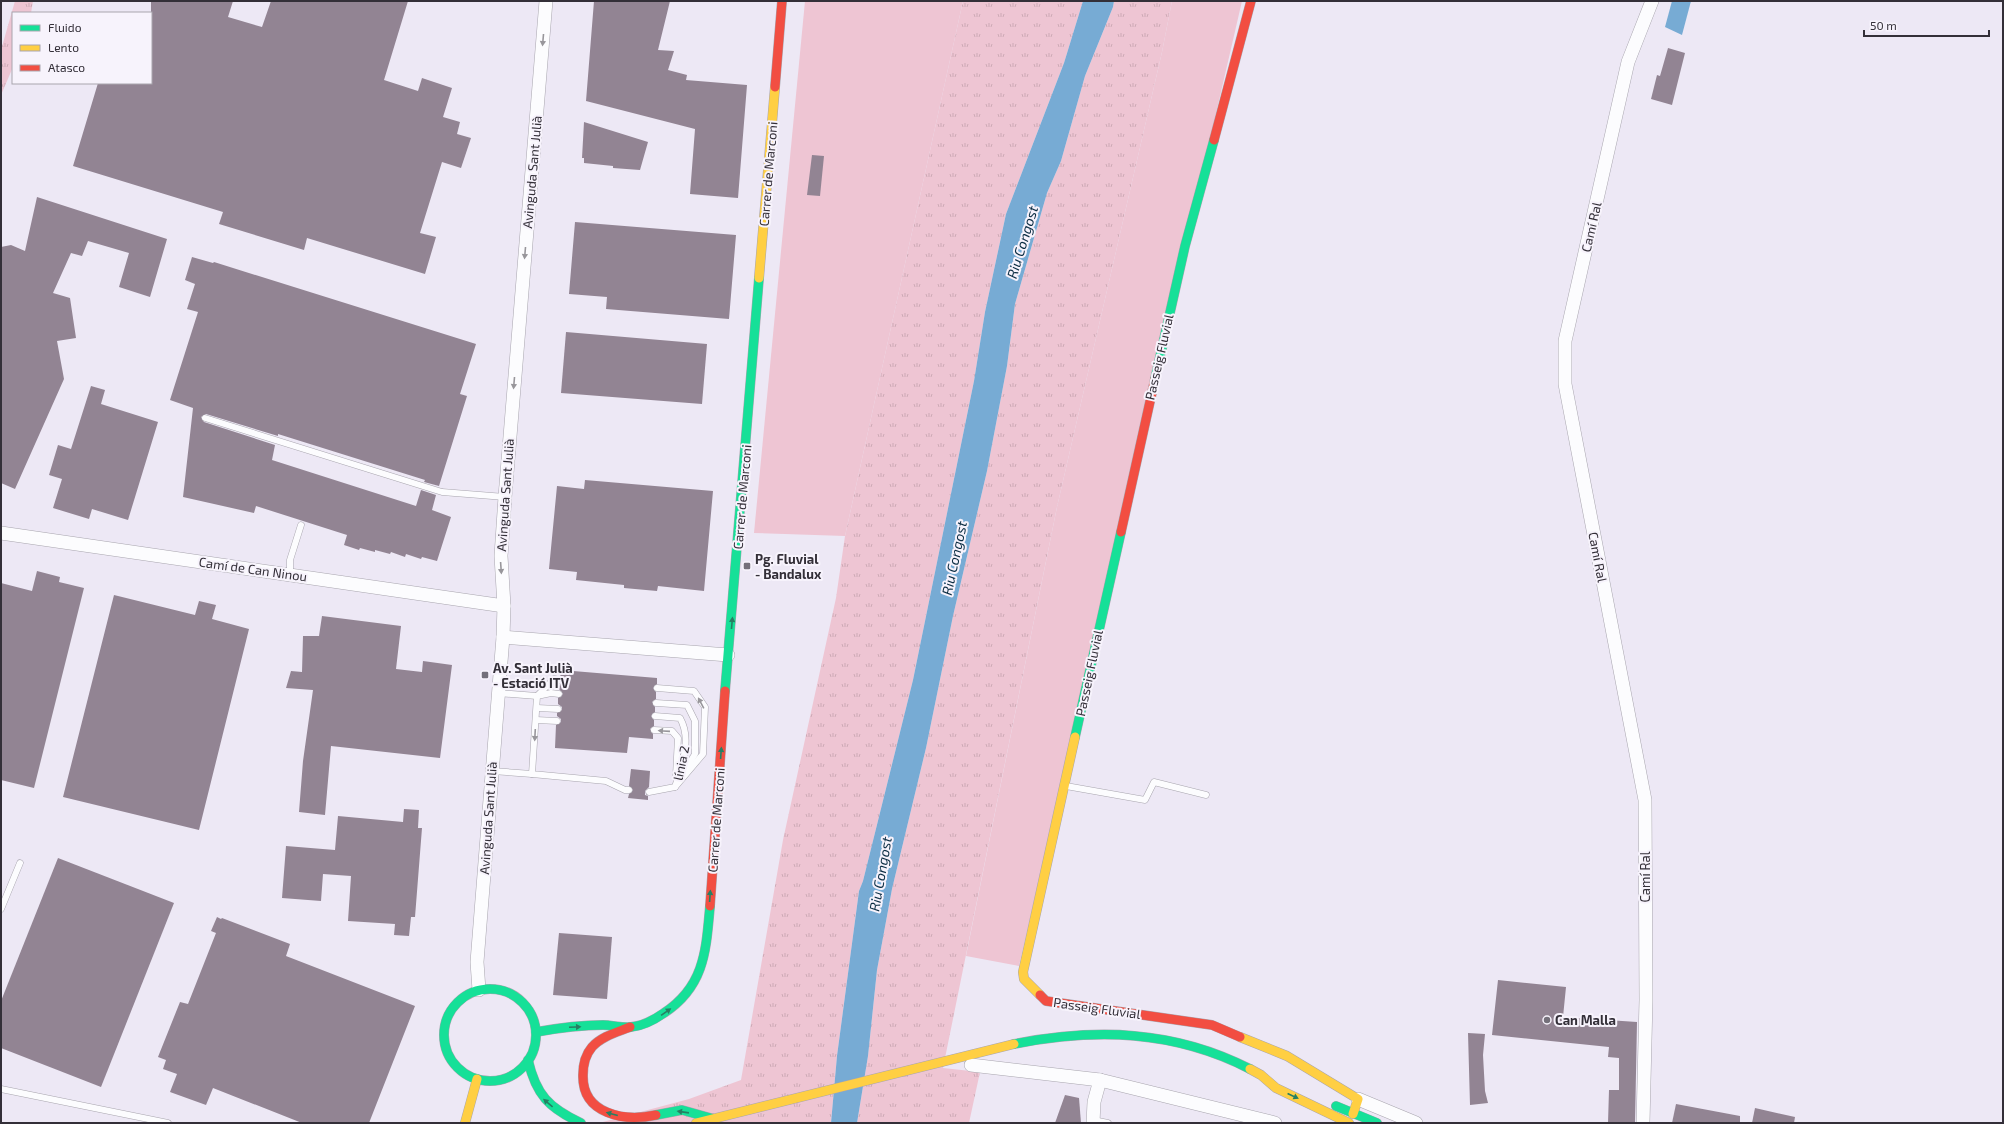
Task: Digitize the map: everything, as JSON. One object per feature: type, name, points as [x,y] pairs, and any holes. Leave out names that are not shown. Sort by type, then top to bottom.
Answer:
[{"type":"main road","name":"Carrer de Marconi","points":[[651,1116],[611,1115],[602,1110],[584,1092],[584,1063],[594,1043],[603,1037],[662,1015],[676,1004],[689,991],[698,978],[704,960],[707,941],[728,656],[782,1]]},
{"type":"main road","name":"Passeig Fluvial","points":[[1251,1],[1184,246],[1023,972],[1024,979],[1046,1001],[1212,1025],[1287,1056],[1358,1099]]},
{"type":"main road","points":[[479,990],[502,990],[522,1001],[529,1010],[536,1032],[533,1052],[528,1060],[521,1069],[500,1080],[477,1079],[465,1074],[455,1065],[447,1054],[444,1040],[444,1027],[448,1014],[456,1003],[466,995],[479,990]]},
{"type":"main road","points":[[536,1032],[564,1027],[615,1025],[630,1027]]},
{"type":"main road","points":[[696,1123],[1004,1046],[1050,1037],[1094,1034],[1145,1036],[1187,1044],[1226,1057],[1261,1075],[1276,1088],[1349,1123]]},
{"type":"main road","points":[[528,1060],[531,1075],[536,1088],[543,1099],[564,1116],[581,1123]]},
{"type":"main road","points":[[1261,1075],[1279,1079]]},
{"type":"main road","points":[[465,1123],[477,1079]]},
{"type":"main road","points":[[1353,1114],[1358,1099]]},
{"type":"main road","points":[[1326,1101],[1353,1114],[1377,1123]]},
{"type":"main road","points":[[638,1123],[651,1116],[679,1110],[714,1119]]},
{"type":"street","name":"Avinguda Sant Julià","points":[[479,990],[477,962],[503,638],[504,606],[501,556],[504,497],[546,1]]},
{"type":"street","name":"Camí Ral","points":[[1643,1123],[1646,1000],[1644,800],[1565,384],[1565,341],[1628,62],[1652,1]]},
{"type":"street","name":"Camí de Can Ninou","points":[[1,533],[504,606]]},
{"type":"street","points":[[503,638],[728,656]]},
{"type":"street","points":[[971,1065],[1100,1080],[1275,1123]]},
{"type":"street","points":[[1093,1121],[1094,1102],[1100,1080]]},
{"type":"street","points":[[1358,1099],[1416,1123]]},
{"type":"lane","points":[[205,418],[442,492],[504,497]]},
{"type":"lane","points":[[290,574],[290,560],[301,526]]},
{"type":"lane","points":[[532,774],[537,696],[554,679],[560,680]]},
{"type":"lane","points":[[649,792],[675,787],[703,754],[705,706],[694,691],[657,688]]},
{"type":"lane","points":[[498,693],[537,696],[551,693],[559,694]]},
{"type":"lane","points":[[656,703],[687,705],[695,721],[695,754],[675,787]]},
{"type":"lane","points":[[537,708],[558,709]]},
{"type":"lane","name":"línia 2","points":[[655,716],[680,718],[686,728],[685,753],[675,787]]},
{"type":"lane","points":[[536,720],[557,722]]},
{"type":"lane","points":[[654,730],[672,732],[678,738],[675,787]]},
{"type":"lane","points":[[492,771],[606,780],[625,790],[629,790]]},
{"type":"lane","points":[[1064,786],[1145,800],[1154,782],[1206,796]]},
{"type":"lane","points":[[1,910],[20,863]]},
{"type":"lane","points":[[1,1089],[168,1123]]},
{"type":"lane","points":[[1093,1121],[1108,1123]]},
{"type":"green space","points":[[15,1],[33,1],[31,12],[12,12],[12,69],[1,95],[1,50]]},
{"type":"green space","points":[[805,1],[963,1],[845,536],[754,533]]},
{"type":"green space","points":[[963,1],[1083,1],[1064,63],[1006,214],[985,312],[974,381],[913,680],[863,881],[859,891],[837,1056],[831,1123],[599,1123],[689,1099],[741,1080],[783,840],[836,598],[845,536]]},
{"type":"green space","points":[[1114,1],[1172,1],[1162,52],[1057,507],[943,1068],[980,1072],[969,1123],[857,1123],[868,1056],[877,970],[892,889],[926,748],[953,616],[987,471],[1007,366],[1015,304],[1047,193],[1061,161],[1085,76],[1113,7]]},
{"type":"green space","points":[[1172,1],[1242,1],[1019,966],[966,956],[1057,507],[1162,52]]},
{"type":"water","name":"Riu Congost","points":[[1083,1],[1114,1],[1113,7],[1085,76],[1061,161],[1047,193],[1015,304],[1007,366],[987,471],[953,616],[926,748],[892,889],[877,970],[868,1056],[857,1123],[831,1123],[837,1056],[859,891],[863,881],[913,680],[974,381],[985,312],[1006,214],[1064,63]]},
{"type":"water","points":[[1672,1],[1691,1],[1682,35],[1665,27]]},
{"type":"building","points":[[151,1],[233,1],[228,17],[262,27],[271,1],[408,1],[384,80],[418,91],[422,78],[452,88],[443,117],[460,122],[457,134],[471,138],[461,168],[442,162],[420,233],[436,237],[425,274],[307,238],[304,250],[219,224],[223,212],[73,166],[98,84],[152,84]]},
{"type":"building","points":[[594,1],[670,1],[658,50],[674,51],[668,70],[687,75],[686,80],[747,85],[738,198],[690,194],[695,129],[586,101]]},
{"type":"building","points":[[1668,48],[1685,53],[1672,105],[1651,99],[1657,75],[1660,76]]},
{"type":"building","points":[[584,122],[648,142],[640,170],[613,168],[613,166],[584,163],[584,158],[582,158]]},
{"type":"building","points":[[812,155],[824,156],[820,196],[807,195]]},
{"type":"building","points":[[37,197],[167,239],[150,297],[119,287],[129,253],[88,241],[82,256],[71,253],[53,293],[70,298],[76,338],[57,341],[64,379],[15,489],[1,483],[1,247],[11,245],[25,251]]},
{"type":"building","points":[[575,222],[736,235],[729,319],[606,309],[607,297],[569,294]]},
{"type":"building","points":[[192,257],[214,262],[476,344],[460,394],[467,396],[439,486],[424,482],[425,480],[278,434],[278,436],[206,414],[201,417],[204,422],[275,445],[272,460],[416,506],[421,490],[436,495],[432,510],[451,517],[437,561],[422,557],[421,559],[406,554],[405,557],[391,552],[390,554],[360,548],[359,550],[344,545],[347,535],[256,506],[254,513],[183,497],[193,408],[170,400],[198,312],[187,309],[195,284],[185,280]]},
{"type":"building","points":[[566,332],[707,344],[702,404],[561,393]]},
{"type":"building","points":[[91,386],[105,390],[101,404],[158,422],[128,520],[92,509],[89,519],[53,508],[62,479],[49,475],[58,445],[71,449]]},
{"type":"building","points":[[585,480],[713,491],[704,591],[658,586],[657,591],[624,588],[624,585],[576,580],[577,572],[549,569],[557,486],[584,489]]},
{"type":"building","points":[[37,571],[60,577],[59,582],[84,588],[34,788],[1,780],[1,583],[32,591]]},
{"type":"building","points":[[114,595],[195,615],[199,601],[216,605],[212,619],[249,629],[199,830],[63,797]]},
{"type":"building","points":[[322,616],[401,626],[396,669],[422,672],[423,661],[452,665],[440,758],[331,746],[325,815],[299,812],[303,761],[313,690],[286,688],[291,671],[302,672],[303,636],[319,636]]},
{"type":"building","points":[[561,670],[657,678],[657,684],[653,688],[656,692],[656,699],[652,702],[655,707],[655,712],[651,716],[654,720],[654,726],[650,729],[653,734],[653,739],[629,737],[627,753],[555,748],[556,725],[561,722],[561,719],[557,716],[557,713],[562,710],[562,707],[558,704],[558,698],[563,694],[559,689],[560,684],[564,680],[560,675]]},
{"type":"building","points":[[631,769],[650,771],[649,787],[645,791],[645,795],[648,796],[648,800],[628,798],[629,794],[633,790],[629,786]]},
{"type":"building","points":[[404,809],[419,810],[418,828],[422,828],[415,917],[411,917],[409,936],[394,935],[395,924],[348,921],[351,876],[323,874],[321,901],[282,898],[286,846],[335,850],[338,816],[403,822]]},
{"type":"building","points":[[58,858],[174,903],[101,1087],[1,1048],[1,1001]]},
{"type":"building","points":[[217,917],[290,944],[286,956],[415,1006],[369,1123],[302,1123],[213,1088],[206,1105],[170,1092],[177,1074],[163,1069],[166,1060],[158,1057],[180,1002],[188,1004],[216,933],[211,931]]},
{"type":"building","points":[[559,933],[612,937],[607,999],[553,995]]},
{"type":"building","name":"Can Malla","points":[[1498,980],[1566,987],[1563,1017],[1637,1022],[1635,1123],[1608,1123],[1609,1090],[1619,1090],[1619,1058],[1608,1057],[1609,1047],[1492,1035]]},
{"type":"building","points":[[1468,1033],[1485,1034],[1483,1055],[1485,1091],[1488,1103],[1470,1105]]},
{"type":"building","points":[[1065,1095],[1079,1098],[1081,1123],[1055,1123]]},
{"type":"building","points":[[1676,1104],[1740,1116],[1740,1123],[1672,1123]]},
{"type":"building","points":[[1755,1108],[1795,1117],[1794,1123],[1752,1123]]},
{"type":"traffic: fast","points":[[1155,379],[1185,246],[1214,140]]},
{"type":"traffic: fast","points":[[725,691],[759,278]]},
{"type":"traffic: fast","points":[[1075,737],[1121,532]]},
{"type":"traffic: fast","points":[[536,1032],[586,1026],[635,1026],[648,1022],[664,1013],[678,1002],[696,979],[701,966],[707,937],[710,906]]},
{"type":"traffic: fast","points":[[490,989],[508,992],[523,1002],[533,1017],[536,1035],[533,1053],[523,1068],[508,1078],[490,1081],[472,1078],[457,1068],[447,1053],[444,1035],[447,1017],[457,1002],[472,992],[490,989]]},
{"type":"traffic: fast","points":[[1014,1044],[1075,1036],[1134,1036],[1193,1046],[1221,1056],[1250,1069]]},
{"type":"traffic: fast","points":[[528,1060],[535,1082],[546,1099],[560,1112],[581,1123]]},
{"type":"traffic: fast","points":[[1336,1106],[1377,1123]]},
{"type":"traffic: fast","points":[[656,1115],[682,1110],[714,1119]]},
{"type":"traffic: slow","points":[[759,278],[775,87]]},
{"type":"traffic: slow","points":[[1040,995],[1024,979],[1023,972],[1075,737]]},
{"type":"traffic: slow","points":[[1240,1037],[1287,1056],[1358,1099],[1353,1114]]},
{"type":"traffic: slow","points":[[696,1123],[1014,1044]]},
{"type":"traffic: slow","points":[[1250,1069],[1261,1075],[1276,1088],[1349,1123]]},
{"type":"traffic: slow","points":[[465,1123],[477,1079]]},
{"type":"traffic: jam","points":[[775,87],[782,1]]},
{"type":"traffic: jam","points":[[1214,140],[1251,1]]},
{"type":"traffic: jam","points":[[1121,532],[1155,379]]},
{"type":"traffic: jam","points":[[710,906],[725,691]]},
{"type":"traffic: jam","points":[[1040,995],[1046,1001],[1212,1025],[1240,1037]]},
{"type":"traffic: jam","points":[[630,1027],[605,1037],[592,1047],[585,1060],[583,1075],[585,1088],[589,1099],[597,1107],[607,1112],[619,1116],[631,1117],[656,1115]]},
{"type":"place","name":"Pg. Fluvial - Bandalux","points":[[747,566]]},
{"type":"place","name":"Av. Sant Julià - Estació ITV","points":[[485,675]]},
{"type":"place","name":"Can Malla","points":[[1547,1020]]}]
